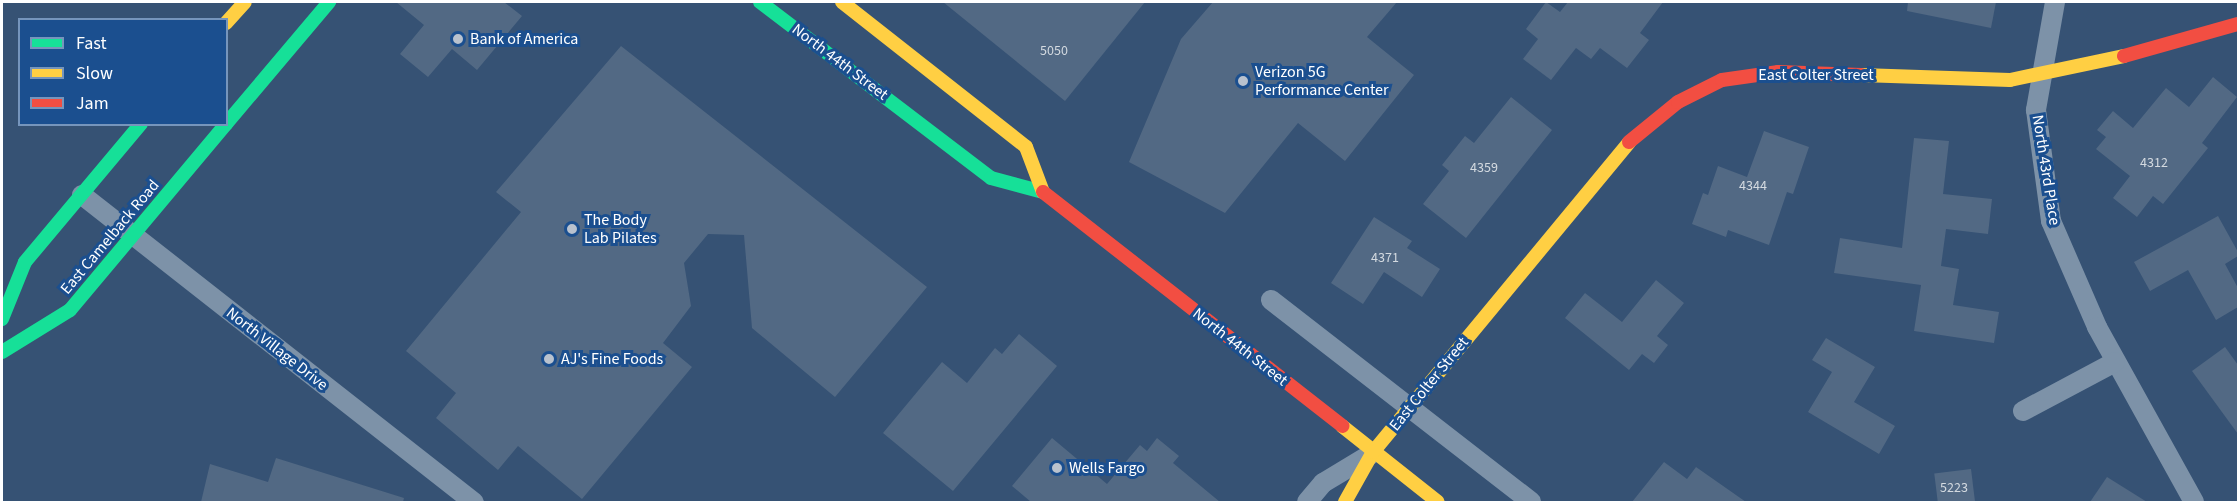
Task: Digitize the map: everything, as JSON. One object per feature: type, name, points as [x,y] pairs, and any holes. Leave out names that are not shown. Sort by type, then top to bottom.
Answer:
[{"type":"main road","points":[[228,21],[245,2]]},
{"type":"main road","name":"East Camelback Road","points":[[228,122],[329,2]]},
{"type":"main road","name":"North 44th Street","points":[[760,2],[991,178],[1043,192],[1437,502]]},
{"type":"main road","points":[[842,2],[1026,147],[1043,192]]},
{"type":"main road","name":"East Colter Street","points":[[1346,502],[1373,452],[1619,152],[1643,127],[1678,102],[1722,80],[1778,72],[2010,80],[2093,65],[2238,24]]},
{"type":"main road","points":[[2,320],[25,262],[139,126]]},
{"type":"main road","name":"East Camelback Road","points":[[2,352],[70,310],[224,126]]},
{"type":"street","name":"North 43rd Place","points":[[2055,2],[2036,110],[2051,221],[2076,285],[2115,362],[2194,502]]},
{"type":"street","name":"North Village Drive","points":[[82,195],[474,502]]},
{"type":"street","points":[[1271,300],[1531,502]]},
{"type":"street","points":[[2023,411],[2115,362]]},
{"type":"street","name":"East Colter Street","points":[[1307,502],[1323,483],[1373,452]]},
{"type":"building","name":"Bank of America","points":[[396,2],[504,2],[522,16],[477,70],[452,49],[428,77],[400,54],[424,25]]},
{"type":"building","points":[[943,2],[1145,2],[1065,101]]},
{"type":"building","name":"Verizon 5G Performance Center","points":[[1213,2],[1397,2],[1367,37],[1414,75],[1345,161],[1298,123],[1225,213],[1129,162],[1181,39]]},
{"type":"building","points":[[1546,2],[1560,12],[1568,2],[1663,2],[1640,33],[1649,40],[1627,68],[1600,48],[1591,59],[1576,48],[1551,80],[1523,59],[1538,39],[1526,29]]},
{"type":"building","points":[[1908,2],[1996,2],[1991,28],[1907,11]]},
{"type":"building","points":[[621,46],[927,287],[835,397],[752,328],[744,235],[708,234],[684,263],[691,306],[663,343],[692,367],[582,499],[518,446],[498,470],[436,418],[456,393],[406,351],[521,212],[496,192]]},
{"type":"building","points":[[2213,77],[2237,97],[2202,143],[2208,148],[2163,204],[2153,196],[2137,217],[2113,198],[2130,176],[2096,149],[2106,137],[2097,130],[2113,111],[2133,128],[2166,88],[2189,107]]},
{"type":"building","points":[[1511,97],[1552,130],[1466,238],[1423,204],[1449,171],[1442,165],[1465,136],[1474,143]]},
{"type":"building","points":[[1764,131],[1809,147],[1793,194],[1787,192],[1769,245],[1728,230],[1726,237],[1692,224],[1703,193],[1708,195],[1718,166],[1747,177]]},
{"type":"building","points":[[1914,138],[1949,141],[1943,194],[1992,199],[1988,234],[1946,229],[1941,266],[1959,269],[1953,305],[1999,312],[1994,343],[1914,331],[1921,285],[1834,273],[1840,238],[1902,248]]},
{"type":"building","points":[[2218,216],[2238,252],[2238,256],[2225,264],[2238,288],[2238,307],[2216,320],[2188,270],[2150,291],[2134,262]]},
{"type":"building","points":[[1374,217],[1412,241],[1407,248],[1440,269],[1422,297],[1384,272],[1363,304],[1331,283]]},
{"type":"building","points":[[1656,280],[1684,303],[1657,336],[1668,345],[1654,363],[1642,354],[1629,370],[1565,318],[1585,293],[1622,322]]},
{"type":"building","points":[[1019,334],[1057,366],[953,491],[883,433],[942,362],[967,383],[995,348],[1002,354]]},
{"type":"building","points":[[1826,338],[1875,367],[1854,402],[1895,426],[1879,454],[1808,412],[1832,372],[1812,360]]},
{"type":"building","points":[[2225,347],[2238,365],[2238,434],[2192,371]]},
{"type":"building","name":"Wells Fargo","points":[[1052,438],[1107,484],[1140,445],[1147,451],[1157,438],[1179,456],[1173,463],[1220,502],[1031,502],[1012,486]]},
{"type":"building","points":[[276,458],[404,498],[403,502],[201,502],[210,464],[268,482]]},
{"type":"building","points":[[1664,462],[1687,479],[1696,467],[1746,502],[1632,502]]},
{"type":"building","points":[[1971,469],[1975,502],[1938,502],[1934,474]]},
{"type":"building","points":[[2107,477],[2147,502],[2090,502]]},
{"type":"traffic: fast","points":[[228,122],[329,2]]},
{"type":"traffic: fast","points":[[760,2],[991,178],[1043,192]]},
{"type":"traffic: fast","points":[[2,319],[25,262],[139,126]]},
{"type":"traffic: fast","points":[[2,352],[70,310],[224,126]]},
{"type":"traffic: slow","points":[[228,21],[245,2]]},
{"type":"traffic: slow","points":[[842,2],[1026,147],[1043,192]]},
{"type":"traffic: slow","points":[[1861,75],[2010,80],[2124,56]]},
{"type":"traffic: slow","points":[[1345,502],[1373,452],[1629,142]]},
{"type":"traffic: slow","points":[[1342,426],[1438,502]]},
{"type":"traffic: jam","points":[[2124,56],[2238,24]]},
{"type":"traffic: jam","points":[[1629,142],[1678,102],[1722,80],[1778,72],[1861,75]]},
{"type":"traffic: jam","points":[[1043,192],[1342,426]]},
{"type":"place","name":"Bank of America","points":[[458,39]]},
{"type":"place","name":"Verizon 5G Performance Center","points":[[1243,81]]},
{"type":"place","name":"The Body Lab Pilates","points":[[572,229]]},
{"type":"place","name":"AJ's Fine Foods","points":[[549,359]]},
{"type":"place","name":"Wells Fargo","points":[[1057,468]]}]
